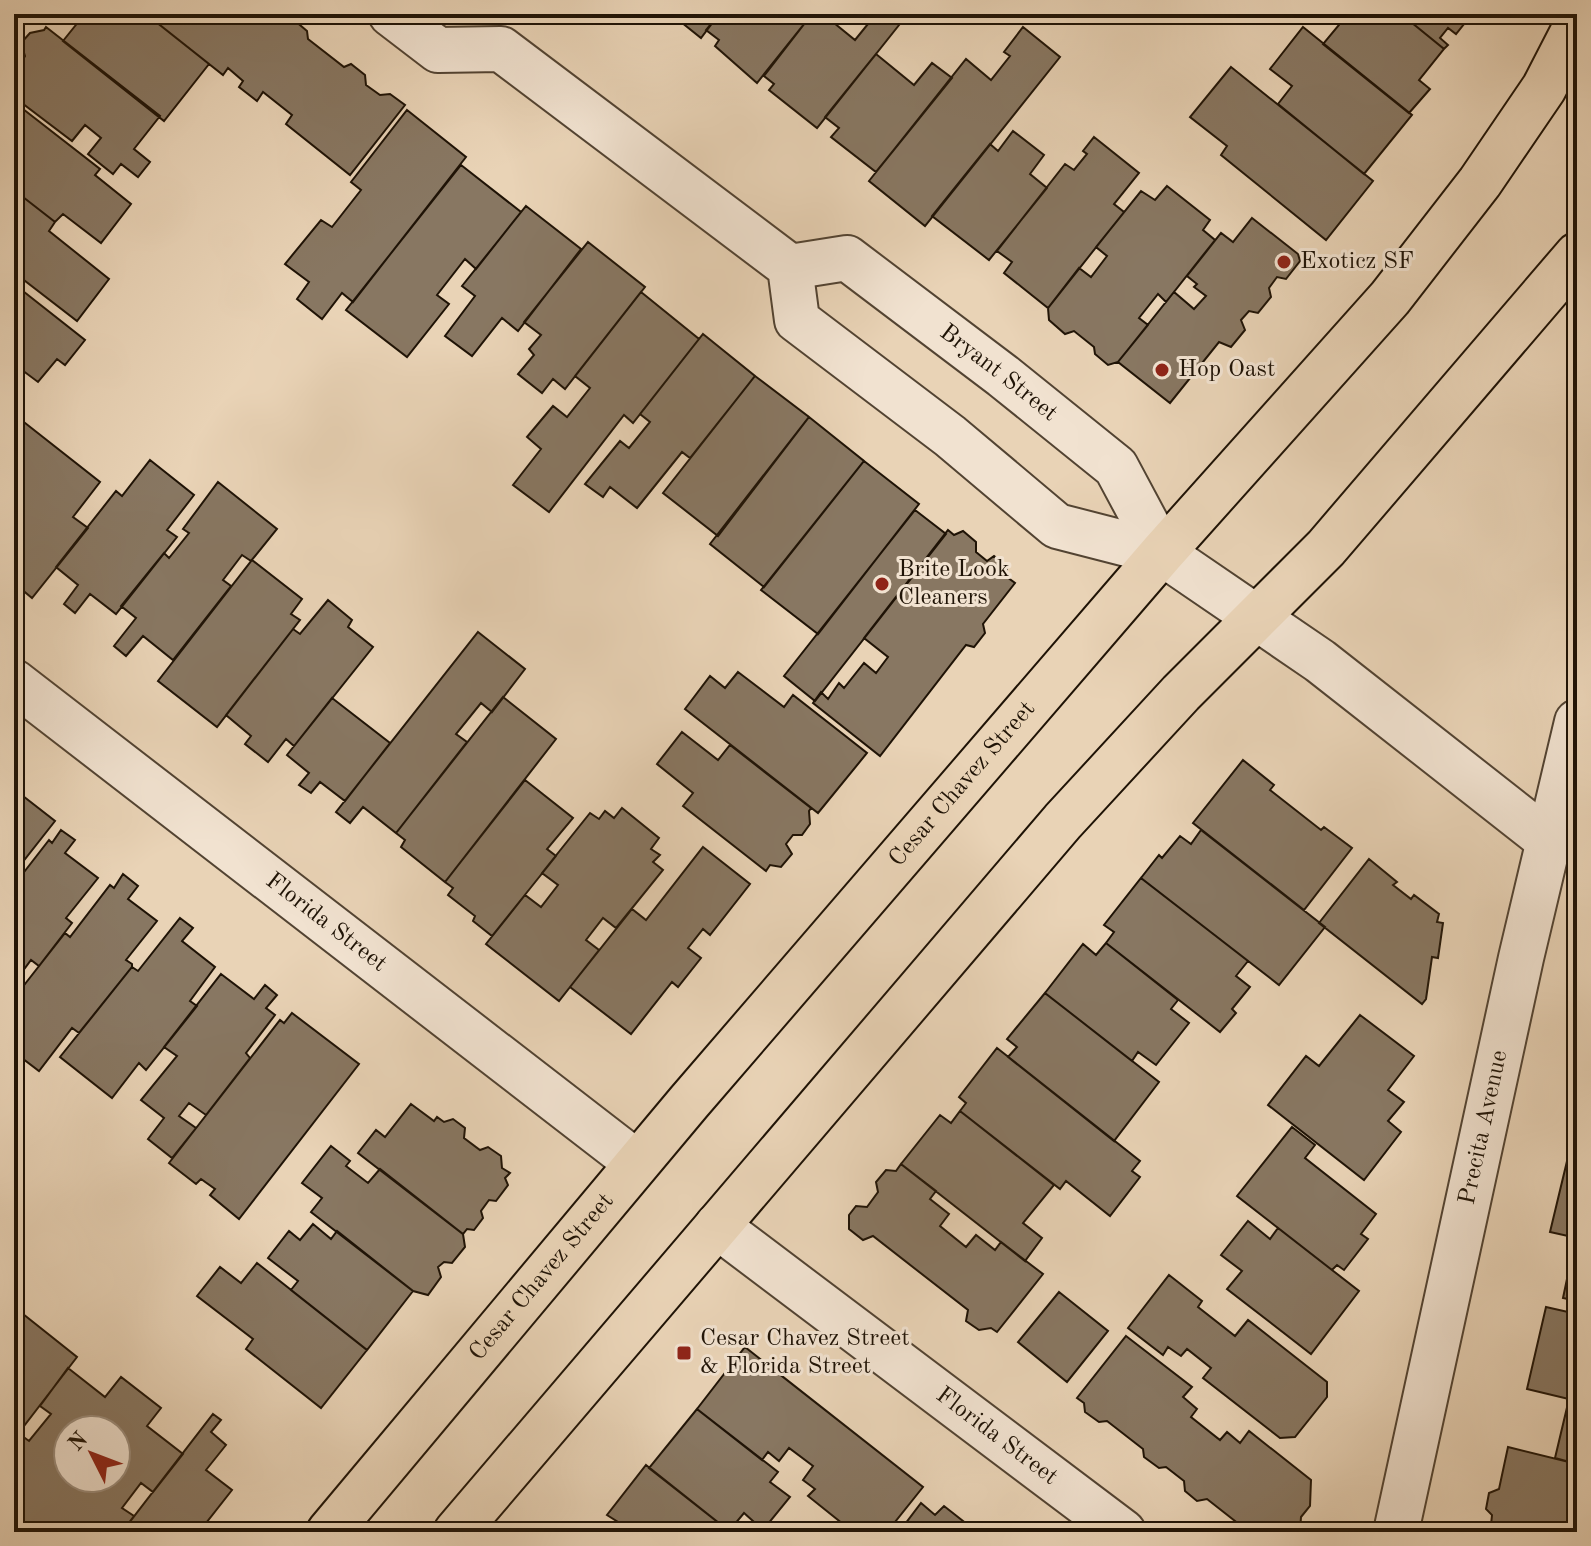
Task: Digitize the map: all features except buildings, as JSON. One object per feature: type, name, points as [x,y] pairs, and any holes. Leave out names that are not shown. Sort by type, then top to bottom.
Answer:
[{"type":"main road","name":"Cesar Chavez Street","points":[[329,1532],[637,1163],[1162,553],[1390,298],[1480,182],[1544,88],[1577,24]]},
{"type":"main road","points":[[456,1532],[1063,821],[1181,693],[1326,548],[1577,255]]},
{"type":"street","points":[[391,14],[438,50],[499,31],[790,267]]},
{"type":"street","name":"Bryant Street","points":[[1162,553],[1116,467],[1003,376],[847,258],[790,267],[797,320],[950,436],[1057,526],[1162,553],[1320,661],[1548,840]]},
{"type":"street","name":"Florida Street","points":[[14,682],[637,1163]]},
{"type":"street","name":"Precita Avenue","points":[[1396,1532],[1548,840],[1577,722]]},
{"type":"street","name":"Florida Street","points":[[717,1226],[1123,1532]]},
{"type":"place","name":"Exoticz SF","points":[[1284,262]]},
{"type":"place","name":"Hop Oast","points":[[1162,370]]},
{"type":"place","name":"Brite Look Cleaners","points":[[882,584]]},
{"type":"place","name":"Cesar Chavez Street & Florida Street","points":[[684,1353]]}]
